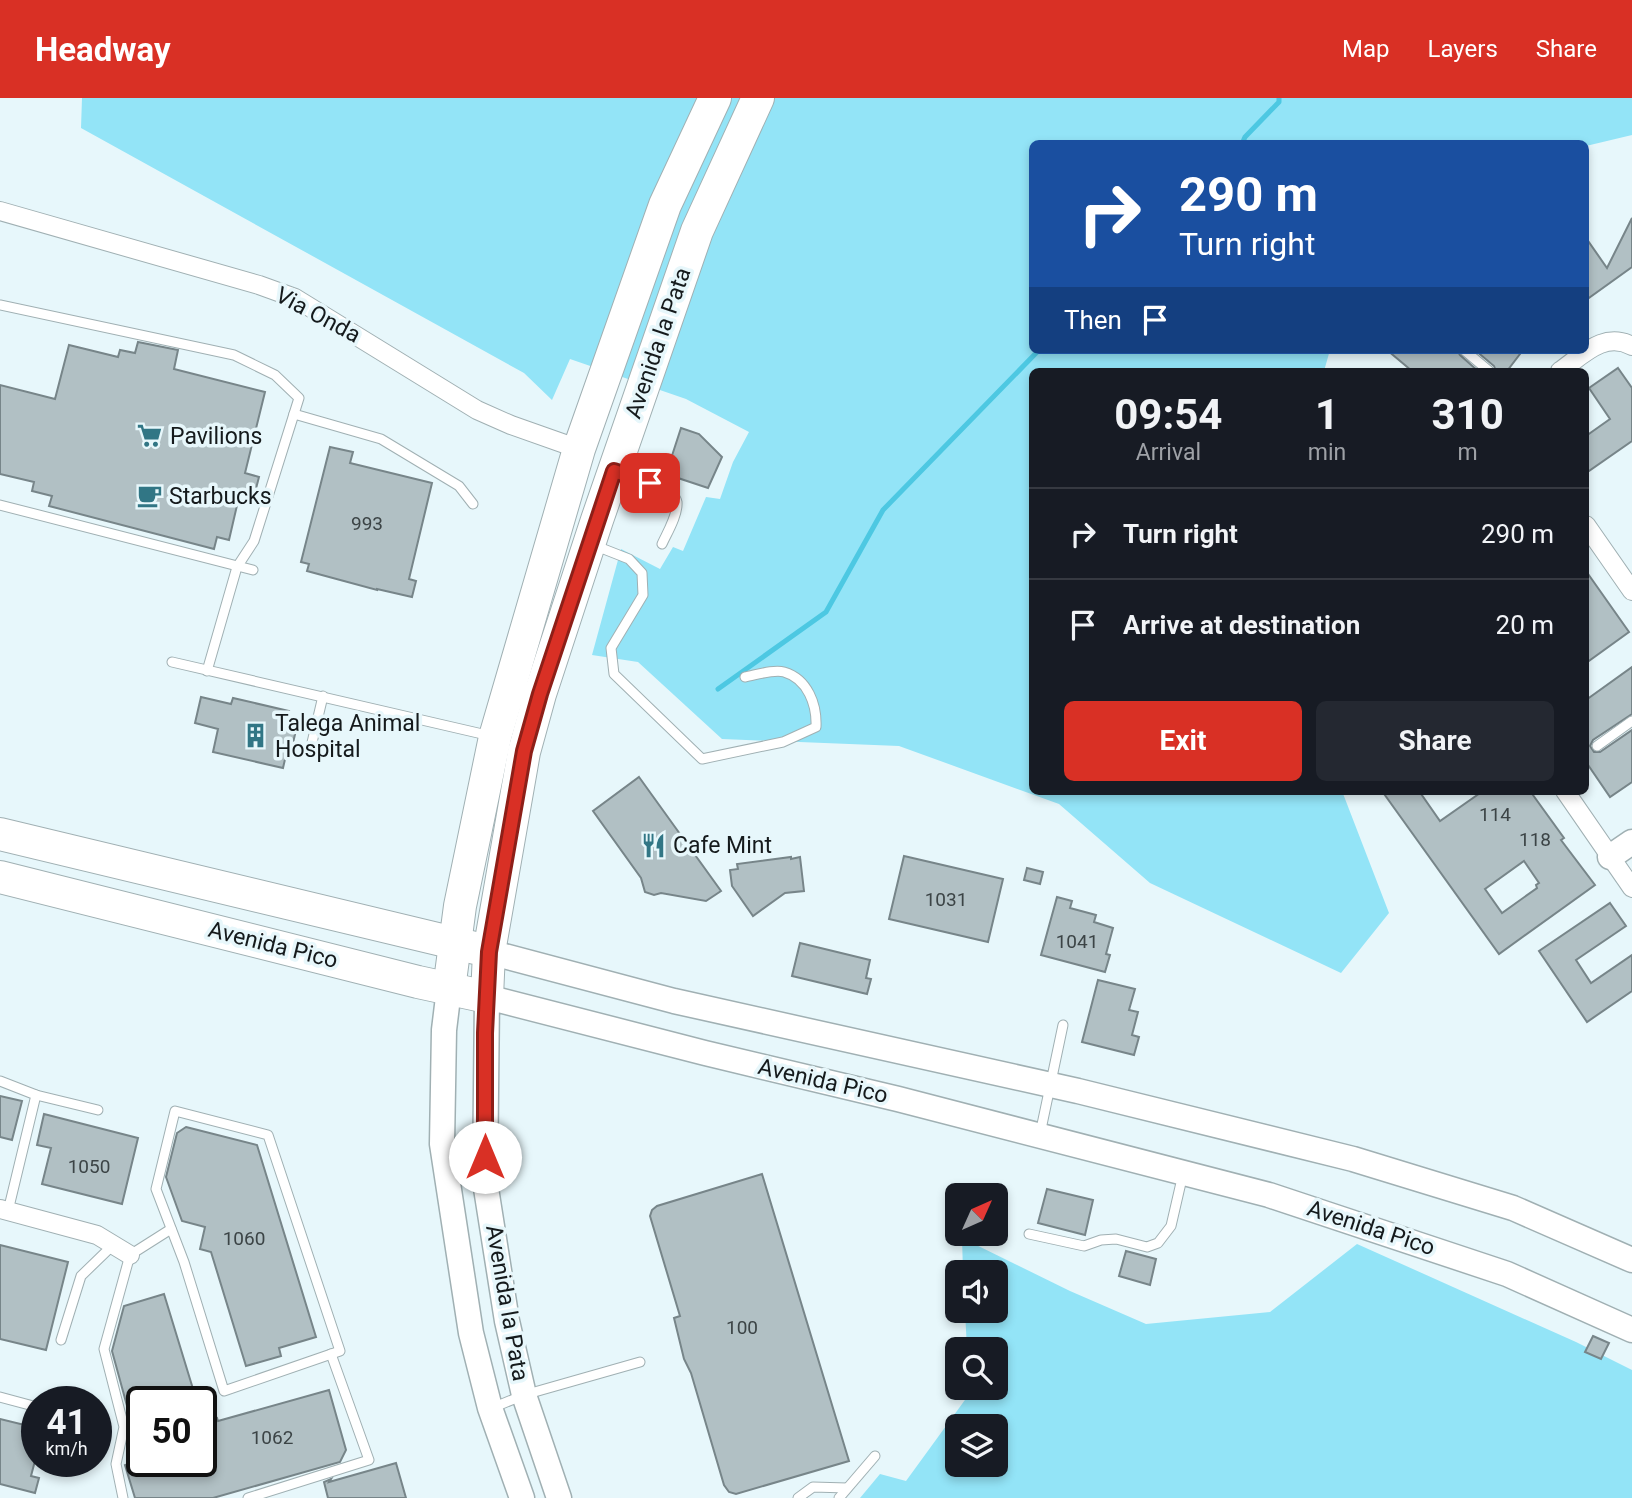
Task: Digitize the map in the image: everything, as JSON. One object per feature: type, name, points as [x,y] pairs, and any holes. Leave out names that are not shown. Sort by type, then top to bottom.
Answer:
[{"type":"highway","name":"Avenida la Pata","points":[[449,989],[460,906],[495,737],[579,449],[665,205],[715,98]]},
{"type":"highway","name":"Avenida la Pata","points":[[487,997],[489,952],[524,751],[540,694],[697,231],[758,98]]},
{"type":"highway","points":[[579,449],[596,467],[582,508],[593,532]]},
{"type":"highway","name":"Avenida Pico","points":[[0,834],[489,952]]},
{"type":"highway","name":"Avenida Pico","points":[[0,877],[487,997]]},
{"type":"main road","points":[[1610,857],[1632,842]]},
{"type":"main road","name":"Avenida Pico","points":[[489,952],[674,1001],[1219,1124],[1380,1167],[1513,1208],[1632,1260]]},
{"type":"main road","name":"Avenida la Pata","points":[[449,989],[444,1030],[442,1144],[471,1333],[490,1408],[522,1498]]},
{"type":"main road","name":"Avenida Pico","points":[[487,997],[1269,1195],[1507,1274],[1632,1330]]},
{"type":"main road","name":"Avenida la Pata","points":[[487,997],[485,1182],[508,1321],[524,1395],[559,1498]]},
{"type":"street","name":"Via Onda","points":[[0,211],[259,285],[295,298],[477,410],[579,449]]},
{"type":"street","points":[[1589,350],[1599,343],[1626,343]]},
{"type":"street","points":[[1564,368],[1584,354]]},
{"type":"street","points":[[1589,529],[1632,591]]},
{"type":"street","points":[[1568,795],[1632,888]]},
{"type":"street","points":[[4,1210],[97,1235],[130,1255]]},
{"type":"lane","points":[[0,304],[234,355],[275,375],[299,398],[254,541],[237,567],[207,671]]},
{"type":"lane","points":[[1469,354],[1485,368]]},
{"type":"lane","points":[[294,414],[381,439],[459,486],[472,504]]},
{"type":"lane","points":[[614,471],[664,488],[673,494],[677,502],[676,511],[662,544]]},
{"type":"lane","points":[[0,505],[253,570]]},
{"type":"lane","points":[[593,532],[629,559],[642,573],[643,595],[611,648],[614,674],[702,759],[783,742],[816,727],[817,712],[804,684],[783,671],[745,677]]},
{"type":"lane","points":[[172,662],[495,737]]},
{"type":"lane","points":[[310,751],[323,696]]},
{"type":"lane","points":[[1597,746],[1632,722]]},
{"type":"lane","points":[[1040,1136],[1063,1025]]},
{"type":"lane","points":[[0,1081],[36,1095],[98,1110]]},
{"type":"lane","points":[[4,1210],[36,1095]]},
{"type":"lane","points":[[175,1111],[268,1135],[340,1351],[224,1391],[171,1229],[156,1189],[175,1111]]},
{"type":"lane","points":[[1029,1234],[1084,1246],[1101,1240],[1116,1239],[1147,1247],[1158,1243],[1171,1226],[1183,1173]]},
{"type":"lane","points":[[123,1498],[116,1464],[124,1427],[104,1349],[130,1255],[171,1229]]},
{"type":"lane","points":[[61,1340],[82,1276],[113,1245]]},
{"type":"lane","points":[[248,1498],[369,1460],[331,1354]]},
{"type":"lane","points":[[490,1408],[524,1395],[640,1362]]},
{"type":"lane","points":[[0,1397],[21,1403]]},
{"type":"lane","points":[[839,1498],[875,1456]]},
{"type":"lane","points":[[798,1498],[813,1487],[847,1488]]},
{"type":"shaded area","points":[[82,98],[1632,98],[1632,135],[1589,145],[1589,140],[1029,140],[1029,354],[1329,354],[1325,368],[1029,368],[1029,793],[899,746],[722,739],[638,662],[592,655],[621,549],[660,569],[673,547],[683,551],[706,497],[720,499],[733,462],[749,432],[686,399],[570,359],[552,400],[524,373],[81,128]]},
{"type":"shaded area","points":[[1034,795],[1344,795],[1389,913],[1341,973],[1150,883],[1059,804]]},
{"type":"shaded area","points":[[1357,1244],[1576,1342],[1632,1370],[1632,1498],[860,1498],[880,1474],[906,1481],[945,1427],[945,1477],[1008,1477],[1008,1414],[955,1414],[965,1400],[1008,1400],[1008,1337],[966,1337],[966,1323],[1008,1323],[1008,1261],[1146,1324],[1270,1312]]},
{"type":"shaded area","points":[[962,1246],[978,1246],[1007,1260],[963,1260]]},
{"type":"building","points":[[1632,218],[1632,267],[1589,298],[1589,242],[1607,268]]},
{"type":"building","name":"Pavilions","points":[[138,342],[178,350],[174,369],[265,392],[245,473],[259,477],[252,504],[238,501],[229,540],[217,537],[214,549],[49,506],[52,496],[32,491],[34,482],[0,474],[0,385],[55,399],[69,345],[118,357],[120,350],[135,353]]},
{"type":"building","points":[[1392,354],[1459,354],[1475,368],[1408,368]]},
{"type":"building","points":[[1480,354],[1520,354],[1509,368],[1494,366]]},
{"type":"building","points":[[1618,368],[1632,388],[1632,441],[1589,471],[1589,434],[1610,419],[1589,388]]},
{"type":"building","points":[[681,428],[699,434],[722,457],[708,488],[666,474]]},
{"type":"building","points":[[330,447],[353,452],[350,463],[432,483],[409,579],[416,581],[412,597],[307,571],[309,564],[301,562]]},
{"type":"building","points":[[1589,575],[1629,632],[1589,661]]},
{"type":"building","points":[[1632,667],[1632,714],[1593,740],[1590,746],[1594,752],[1600,752],[1632,730],[1632,782],[1610,797],[1589,766],[1589,698]]},
{"type":"building","name":"Talega Animal Hospital","points":[[201,697],[231,704],[233,698],[289,711],[286,728],[296,730],[293,743],[289,742],[283,768],[213,752],[218,729],[195,723]]},
{"type":"building","name":"Cafe Mint","points":[[639,777],[721,891],[706,901],[645,892],[641,878],[593,811]]},
{"type":"building","points":[[1385,795],[1422,795],[1440,821],[1477,795],[1533,795],[1564,838],[1561,840],[1595,885],[1499,954]],"holes":[[[1524,861],[1539,883],[1537,888],[1502,913],[1485,889]]]},
{"type":"building","points":[[904,856],[1003,879],[988,942],[889,919]]},
{"type":"building","points":[[800,857],[804,891],[785,893],[753,916],[732,886],[730,870],[738,869],[737,864]]},
{"type":"building","points":[[1027,868],[1043,872],[1040,884],[1024,880]]},
{"type":"building","points":[[1057,897],[1072,901],[1070,908],[1096,915],[1094,922],[1113,928],[1106,954],[1110,955],[1105,972],[1041,955]]},
{"type":"building","points":[[1610,903],[1626,926],[1576,960],[1591,983],[1632,955],[1632,991],[1587,1022],[1539,951]]},
{"type":"building","points":[[800,943],[870,960],[866,978],[871,979],[867,994],[792,976]]},
{"type":"building","points":[[1098,980],[1135,989],[1129,1010],[1138,1012],[1132,1035],[1139,1037],[1134,1055],[1082,1042]]},
{"type":"building","points":[[0,1096],[22,1101],[12,1140],[0,1137]]},
{"type":"building","points":[[44,1114],[138,1138],[122,1204],[42,1184],[51,1148],[37,1145]]},
{"type":"building","points":[[186,1127],[257,1145],[316,1337],[279,1348],[281,1356],[246,1366],[211,1252],[200,1249],[205,1227],[182,1221],[166,1177],[177,1133]]},
{"type":"building","points":[[762,1174],[849,1461],[736,1494],[729,1492],[724,1485],[691,1373],[684,1359],[674,1318],[680,1316],[650,1216],[657,1206]]},
{"type":"building","points":[[1047,1189],[1093,1200],[1085,1235],[1038,1223]]},
{"type":"building","points":[[0,1245],[68,1262],[46,1350],[0,1339]]},
{"type":"building","points":[[1126,1251],[1156,1259],[1150,1285],[1119,1276]]},
{"type":"building","points":[[164,1294],[192,1386],[126,1386],[126,1402],[112,1351],[124,1306]]},
{"type":"building","points":[[1593,1336],[1609,1343],[1601,1359],[1585,1352]]},
{"type":"building","points":[[329,1390],[346,1450],[340,1462],[213,1498],[135,1498],[129,1477],[217,1477],[217,1418],[218,1421]]},
{"type":"building","points":[[0,1419],[21,1424],[21,1477],[39,1478],[35,1493],[0,1484]]},
{"type":"building","points":[[396,1463],[406,1498],[328,1498],[324,1482]]},
{"type":"waterway","points":[[1244,140],[1279,102],[1279,98]]},
{"type":"waterway","points":[[718,689],[826,612],[883,510],[1035,354]]},
{"type":"place","name":"Pavilions","points":[[150,436]]},
{"type":"place","name":"Starbucks","points":[[149,496]]},
{"type":"place","name":"Talega Animal Hospital","points":[[255,736]]},
{"type":"place","name":"Cafe Mint","points":[[653,845]]},
{"type":"route","points":[[485,1157],[485,1033],[489,952],[524,751],[540,694],[614,471],[650,483]]}]
